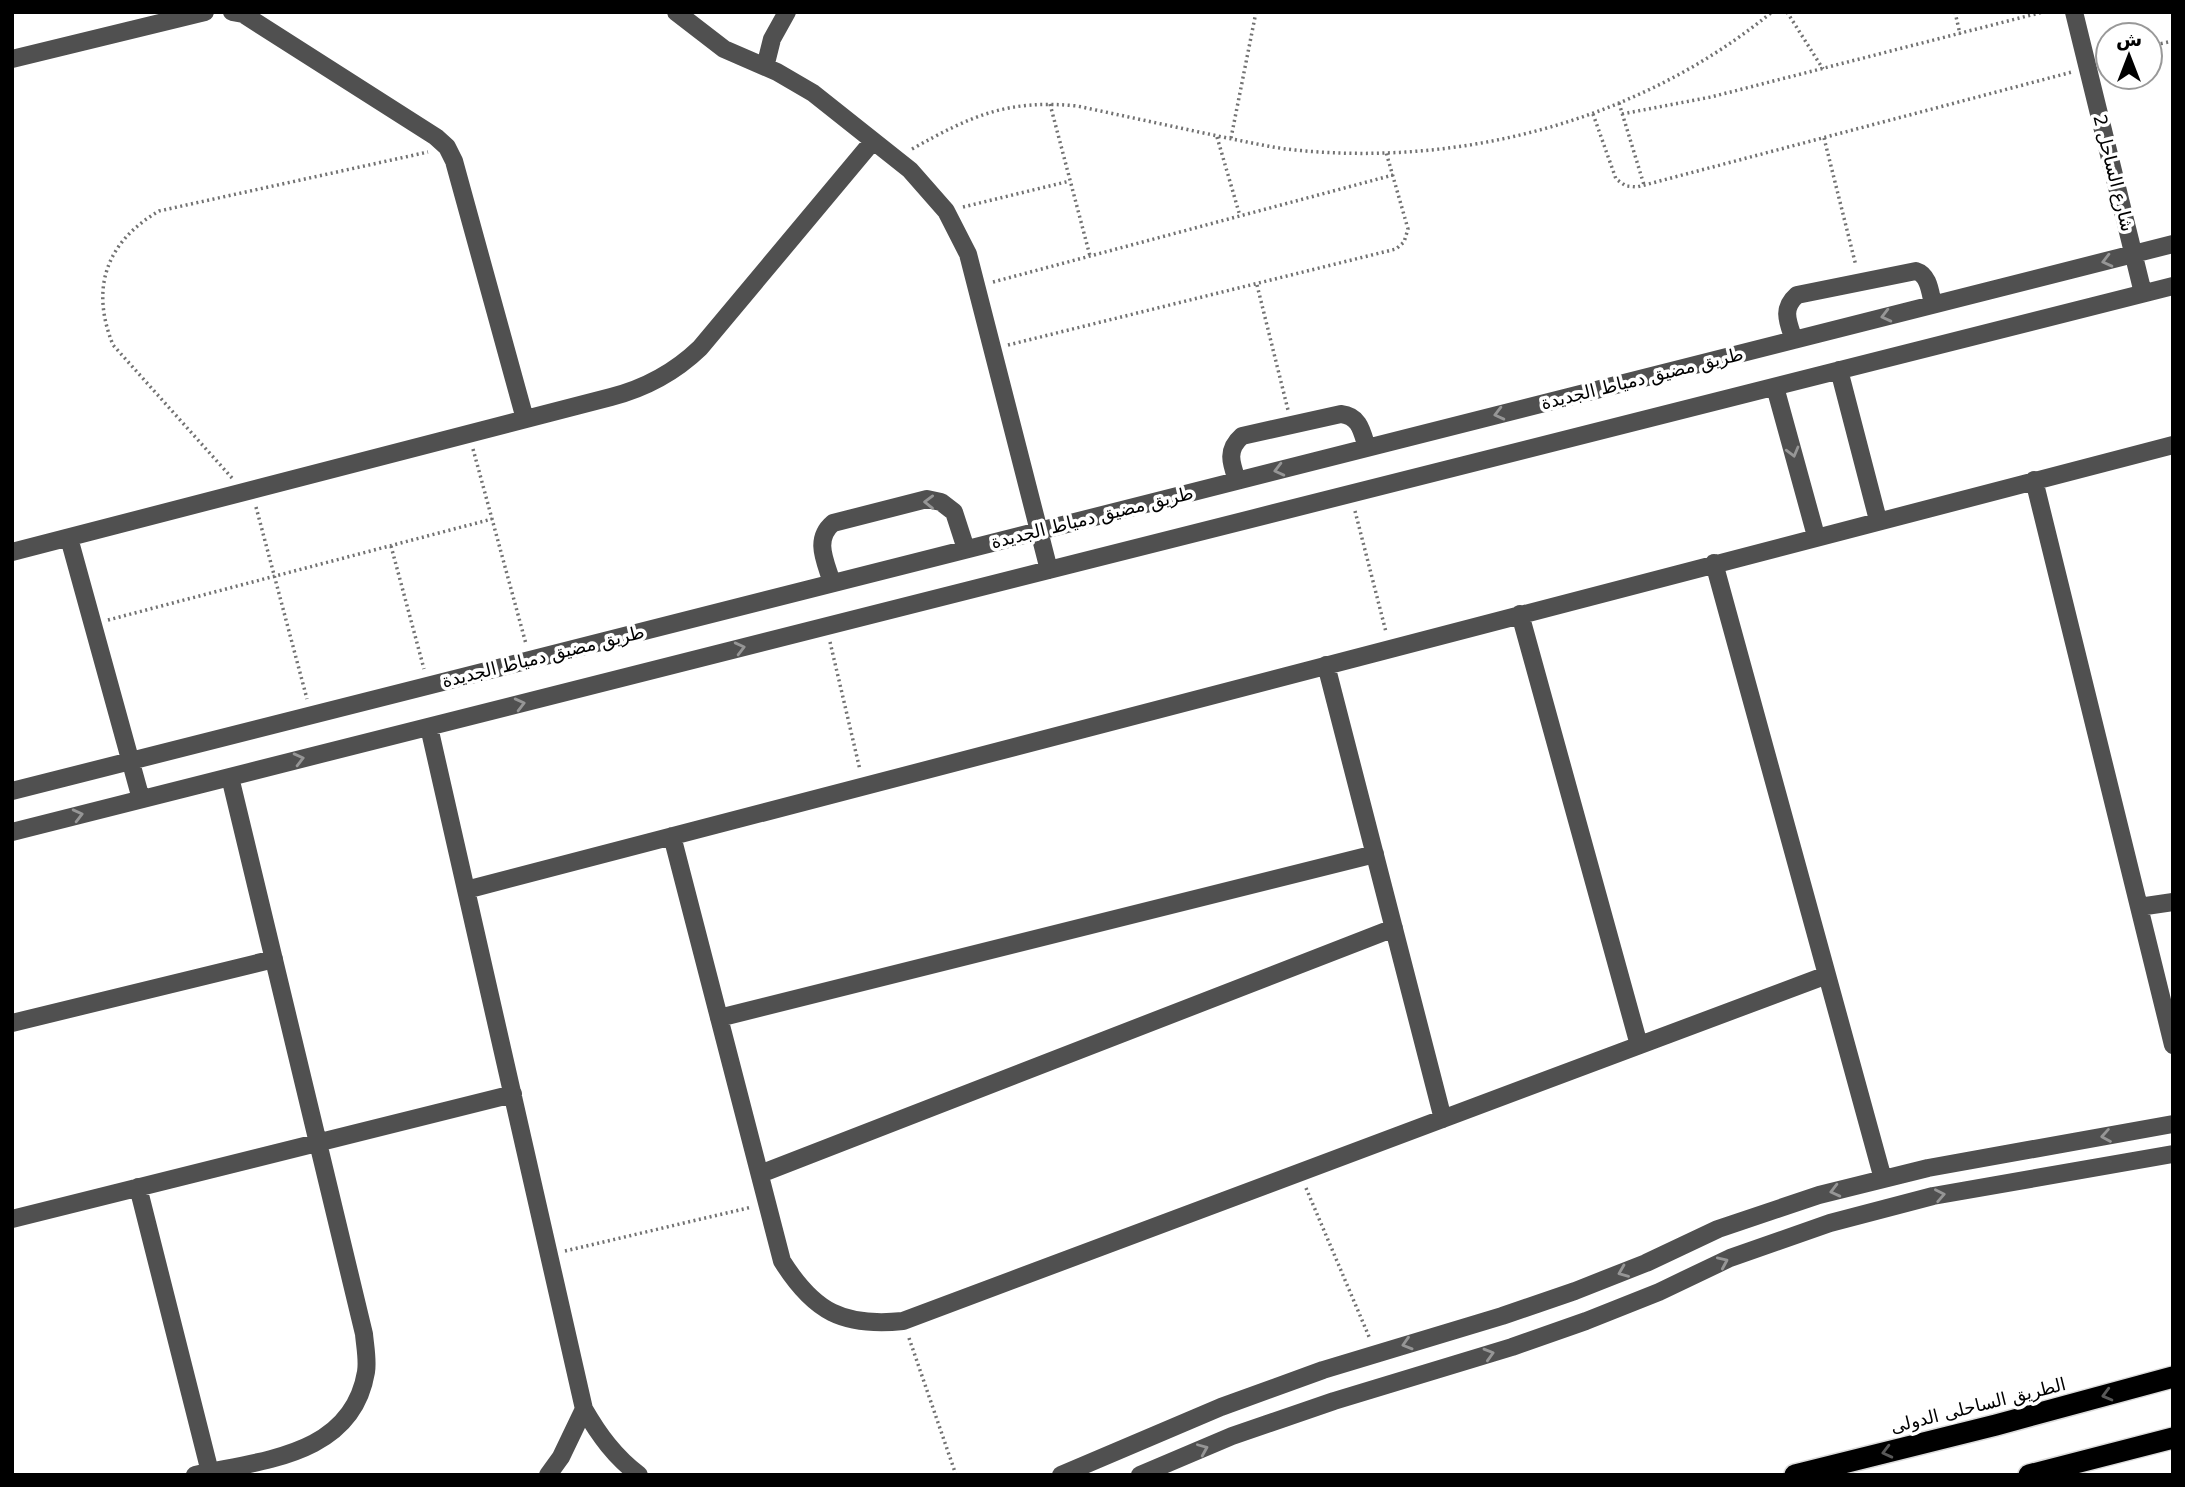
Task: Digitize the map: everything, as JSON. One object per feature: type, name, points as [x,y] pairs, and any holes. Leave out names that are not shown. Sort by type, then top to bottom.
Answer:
[{"type":"highway","name":"الطريق الساحلى الدولى","points":[[1795,1475],[2173,1377]]},
{"type":"highway","points":[[2029,1475],[2173,1438]]},
{"type":"street","points":[[12,59],[205,12]]},
{"type":"street","points":[[232,12],[243,14],[436,137],[447,148],[458,174],[525,419]]},
{"type":"street","points":[[676,12],[724,49],[765,66],[813,93],[923,183],[946,211],[968,254],[1049,570]]},
{"type":"street","points":[[765,66],[772,39],[787,12]]},
{"type":"street","name":"شارع الساحل 2","points":[[2074,12],[2143,293]]},
{"type":"street","points":[[12,552],[628,393],[659,379],[688,360],[712,336],[873,141]]},
{"type":"street","name":"طريق مضيق دمياط الجديدة","points":[[12,791],[2173,244]]},
{"type":"street","points":[[1794,340],[1786,316],[1790,303],[1797,295],[1912,271],[1921,272],[1926,278],[1933,304]]},
{"type":"street","points":[[12,832],[2173,286]]},
{"type":"street","points":[[1839,370],[1878,520]]},
{"type":"street","points":[[1775,387],[1816,536]]},
{"type":"street","points":[[1237,481],[1230,461],[1231,453],[1241,436],[1341,414],[1359,423],[1367,448]]},
{"type":"street","points":[[466,890],[2173,445]]},
{"type":"street","points":[[2034,480],[2173,1045]]},
{"type":"street","points":[[832,583],[821,546],[822,539],[833,523],[846,519],[927,499],[934,500],[954,512],[966,549]]},
{"type":"street","points":[[68,538],[141,799]]},
{"type":"street","points":[[1714,563],[1883,1179]]},
{"type":"street","points":[[1520,614],[1639,1045]]},
{"type":"street","points":[[1326,665],[1443,1119]]},
{"type":"street","points":[[429,727],[584,1409],[615,1455],[639,1475]]},
{"type":"street","points":[[138,1188],[202,1473],[300,1452],[332,1434],[355,1405],[366,1370],[364,1334],[230,777]]},
{"type":"street","points":[[672,836],[782,1261],[797,1285],[819,1305],[845,1318],[874,1324],[903,1321],[1827,975]]},
{"type":"street","points":[[719,1018],[1376,855]]},
{"type":"street","points":[[2139,906],[2173,902]]},
{"type":"street","points":[[760,1174],[1394,928]]},
{"type":"street","points":[[12,1023],[274,959]]},
{"type":"street","points":[[12,1219],[513,1094]]},
{"type":"street","points":[[1061,1475],[1221,1407],[1376,1354],[1502,1317],[1575,1291],[1718,1229],[1819,1195],[1928,1168],[2173,1124]]},
{"type":"street","points":[[1140,1475],[1233,1436],[1334,1401],[1512,1347],[1586,1321],[1659,1292],[1730,1258],[1830,1223],[1933,1196],[2173,1154]]},
{"type":"street","points":[[548,1475],[561,1457],[584,1409]]},
{"type":"path","points":[[1231,138],[1256,12]]},
{"type":"path","points":[[895,159],[960,122],[982,114],[1027,105],[1050,104],[1077,106],[1293,150],[1386,152],[1452,148],[1495,141],[1548,128],[1619,103],[1699,64],[1772,12]]},
{"type":"path","points":[[1787,12],[1823,69]]},
{"type":"path","points":[[1955,12],[1960,34]]},
{"type":"path","points":[[1622,114],[1711,97],[2043,12]]},
{"type":"path","points":[[1593,114],[1616,179],[1626,186],[1644,185],[2088,68]]},
{"type":"path","points":[[1619,103],[1644,185]]},
{"type":"path","points":[[1050,104],[1090,256]]},
{"type":"path","points":[[1216,136],[1240,216]]},
{"type":"path","points":[[1824,138],[1860,282]]},
{"type":"path","points":[[311,715],[248,491],[113,345],[102,307],[102,287],[115,250],[127,234],[159,211],[447,148]]},
{"type":"path","points":[[992,348],[1391,251],[1405,242],[1408,229],[1386,152]]},
{"type":"path","points":[[976,286],[1393,175]]},
{"type":"path","points":[[946,211],[1070,181]]},
{"type":"path","points":[[1257,284],[1292,425]]},
{"type":"path","points":[[469,434],[530,659]]},
{"type":"path","points":[[1351,494],[1390,648]]},
{"type":"path","points":[[93,624],[492,519]]},
{"type":"path","points":[[391,546],[429,685]]},
{"type":"path","points":[[826,626],[864,786]]},
{"type":"path","points":[[1300,1172],[1376,1354]]},
{"type":"path","points":[[549,1255],[767,1204]]},
{"type":"path","points":[[903,1321],[956,1475]]}]
